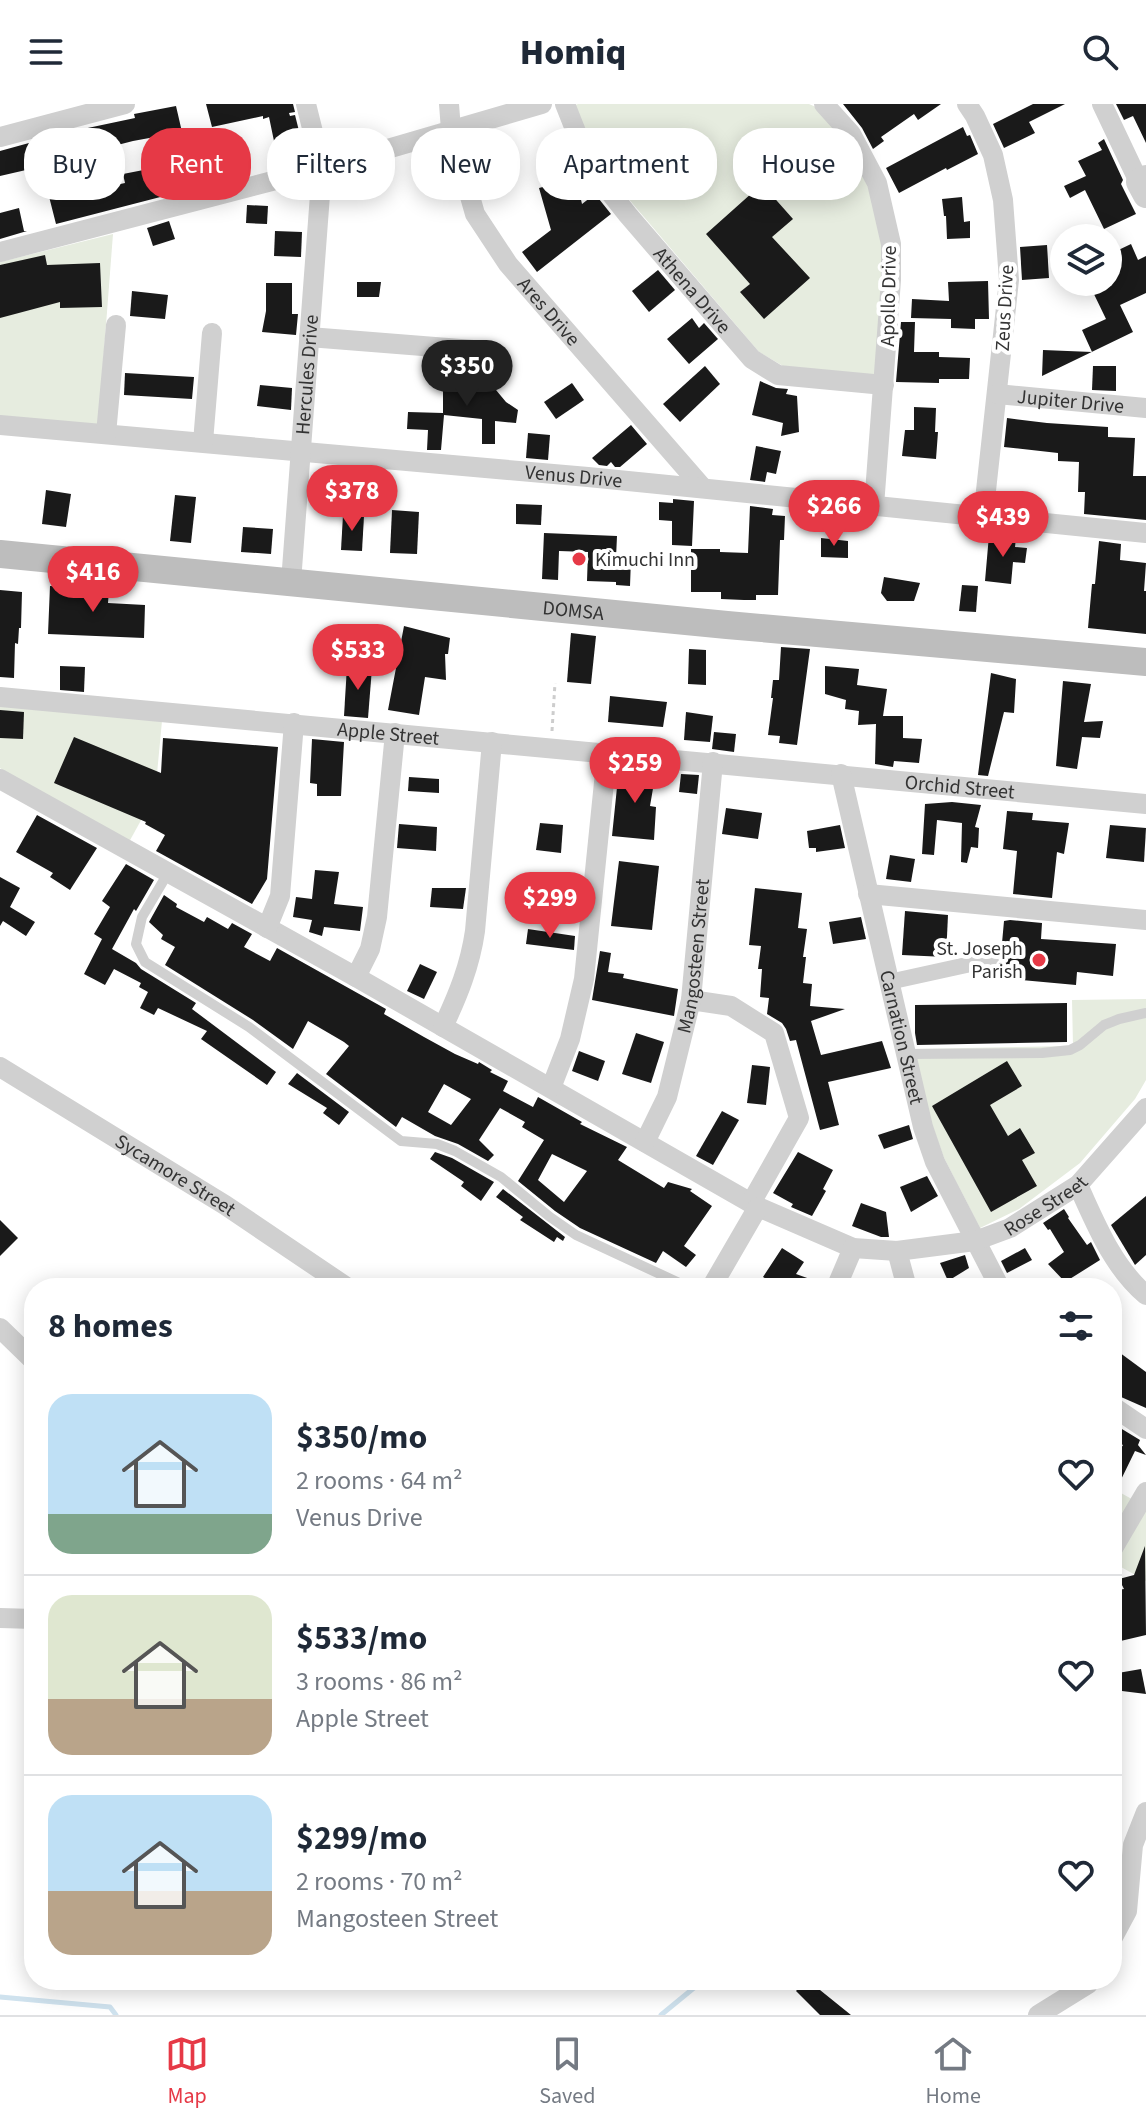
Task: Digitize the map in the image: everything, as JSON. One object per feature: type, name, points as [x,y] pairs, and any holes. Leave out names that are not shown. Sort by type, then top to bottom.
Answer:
[{"type":"main road","name":"DOMSA","points":[[0,554],[681,621],[1146,662]]},
{"type":"street","points":[[0,137],[125,104]]},
{"type":"street","name":"Hercules Drive","points":[[306,104],[312,128]]},
{"type":"street","name":"Ares Drive","points":[[449,104],[451,128]]},
{"type":"street","points":[[458,128],[542,104]]},
{"type":"street","name":"Athena Drive","points":[[565,104],[590,167],[752,359],[778,375],[884,385]]},
{"type":"street","name":"Apollo Drive","points":[[824,104],[851,134],[877,183],[891,244],[874,506]]},
{"type":"street","name":"Zeus Drive","points":[[967,104],[993,155],[1003,200],[1009,280],[983,518]]},
{"type":"street","points":[[1102,104],[1144,185]]},
{"type":"street","points":[[0,252],[267,182]]},
{"type":"street","name":"Hercules Drive","points":[[291,582],[320,200]]},
{"type":"street","name":"Ares Drive","points":[[471,200],[475,214],[508,264],[703,488]]},
{"type":"street","points":[[106,434],[116,325]]},
{"type":"street","points":[[203,442],[212,333]]},
{"type":"street","points":[[309,337],[473,350]]},
{"type":"street","name":"Jupiter Drive","points":[[997,394],[1146,408]]},
{"type":"street","name":"Venus Drive","points":[[0,425],[703,488],[1146,533]]},
{"type":"street","name":"Apple Street","points":[[0,697],[775,768]]},
{"type":"street","points":[[267,928],[280,896],[294,723]]},
{"type":"street","points":[[356,977],[370,949],[377,917],[395,733]]},
{"type":"street","points":[[443,1027],[471,961],[492,742]]},
{"type":"street","points":[[551,1088],[570,1039],[584,979],[607,753]]},
{"type":"street","name":"Mangosteen Street","points":[[645,1142],[667,1097],[691,1000],[713,762]]},
{"type":"street","name":"Orchid Street","points":[[775,768],[1146,804]]},
{"type":"street","name":"Carnation Street","points":[[841,774],[923,1127],[935,1162],[995,1278]]},
{"type":"street","name":"Rose Street","points":[[0,779],[356,977],[755,1205],[853,1248],[906,1250],[975,1241],[1010,1228],[1078,1185],[1146,1108]]},
{"type":"street","points":[[868,894],[1146,920]]},
{"type":"street","points":[[889,982],[994,962]]},
{"type":"street","points":[[691,1000],[731,1006],[774,1033],[799,1118],[716,1278]]},
{"type":"street","name":"Sycamore Street","points":[[0,1067],[225,1205],[333,1278]]},
{"type":"street","points":[[1078,1185],[1106,1245],[1141,1283]]},
{"type":"street","points":[[840,1278],[853,1248]]},
{"type":"street","points":[[906,1250],[907,1278]]},
{"type":"street","points":[[0,1328],[24,1351]]},
{"type":"street","points":[[1122,1413],[1146,1429]]},
{"type":"street","points":[[1122,1533],[1146,1492]]},
{"type":"street","points":[[0,1618],[24,1619]]},
{"type":"street","points":[[1122,1920],[1127,1911],[1133,1845],[1146,1812]]},
{"type":"street","points":[[1038,2015],[1078,1990]]},
{"type":"lane","points":[[168,873],[142,917],[136,944],[145,962],[249,1027],[401,1141],[437,1144],[455,1151],[501,1177],[576,1235],[668,1278]]},
{"type":"lane","points":[[905,1054],[1070,1050],[1104,1025],[1146,1013]]},
{"type":"path","points":[[551,748],[555,683]]},
{"type":"shaded area","points":[[809,104],[816,107],[833,128],[733,128],[733,200],[863,200],[863,175],[869,185],[881,238],[883,275],[876,375],[783,366],[759,352],[630,200],[717,200],[717,128],[584,128],[575,105]]},
{"type":"shaded area","points":[[113,234],[98,429],[0,419],[0,262]]},
{"type":"shaded area","points":[[0,705],[162,721],[155,795],[129,842],[0,768]]},
{"type":"shaded area","points":[[1146,999],[1146,1080],[1135,1099],[1080,1163],[1019,1209],[980,1228],[944,1158],[925,1105],[912,1049],[1073,1046],[1072,1000]]},
{"type":"shaded area","points":[[1122,1494],[1146,1507],[1146,1581],[1122,1568]]},
{"type":"building","points":[[206,104],[293,104],[295,112],[289,113],[290,116],[295,115],[298,128],[271,128],[269,117],[263,119],[263,116],[212,127]]},
{"type":"building","points":[[843,104],[941,104],[918,120],[914,114],[881,137],[884,141],[873,149],[862,128]]},
{"type":"building","points":[[1033,104],[1065,104],[1029,122],[1035,133],[1004,148],[993,124]]},
{"type":"building","points":[[1116,104],[1146,104],[1146,143],[1133,116],[1124,120]]},
{"type":"building","points":[[176,106],[181,128],[141,128],[141,140],[125,143],[125,128],[88,128],[135,118],[134,114]]},
{"type":"building","points":[[963,127],[978,154],[899,193],[886,168]]},
{"type":"building","points":[[1104,139],[1136,214],[1115,224],[1102,224],[1085,190],[1070,198],[1064,186],[1086,176],[1078,161],[1102,150],[1098,143]]},
{"type":"building","points":[[24,144],[24,170],[0,176],[0,151]]},
{"type":"building","points":[[141,170],[141,200],[149,200],[56,224],[50,200],[125,200],[125,174]]},
{"type":"building","points":[[962,197],[964,222],[970,221],[970,238],[947,239],[942,199]]},
{"type":"building","points":[[542,200],[581,200],[582,204],[587,200],[600,200],[611,214],[537,272],[522,252],[551,230]]},
{"type":"building","points":[[744,200],[776,200],[793,219],[772,237],[810,278],[764,319],[740,292],[750,284],[706,234]]},
{"type":"building","points":[[247,205],[268,206],[267,224],[246,223]]},
{"type":"building","points":[[19,208],[24,231],[27,231],[0,239],[0,213]]},
{"type":"building","points":[[169,221],[175,239],[153,246],[147,228]]},
{"type":"building","points":[[275,231],[302,232],[301,257],[274,256]]},
{"type":"building","points":[[1131,244],[1138,260],[1146,256],[1146,293],[1120,305],[1133,332],[1092,352],[1082,330],[1106,319],[1095,296],[1122,296],[1122,248]]},
{"type":"building","points":[[1047,245],[1049,278],[1022,280],[1020,247]]},
{"type":"building","points":[[45,255],[47,265],[100,263],[102,307],[60,308],[60,302],[0,318],[0,265]]},
{"type":"building","points":[[658,270],[675,290],[649,312],[632,291]]},
{"type":"building","points":[[988,281],[989,319],[975,319],[975,329],[951,328],[951,319],[911,318],[912,299],[949,301],[948,282]]},
{"type":"building","points":[[357,282],[381,282],[379,297],[357,297]]},
{"type":"building","points":[[266,283],[292,283],[292,314],[298,314],[296,335],[262,332]]},
{"type":"building","points":[[132,291],[168,295],[165,319],[130,316]]},
{"type":"building","points":[[692,318],[699,328],[704,323],[718,339],[689,364],[667,339]]},
{"type":"building","points":[[901,322],[915,322],[914,352],[939,352],[939,357],[970,358],[969,379],[939,379],[939,383],[896,382]]},
{"type":"building","points":[[1043,350],[1092,352],[1042,376]]},
{"type":"building","points":[[467,363],[486,371],[496,390],[518,410],[516,423],[495,421],[495,444],[482,444],[482,419],[444,415],[441,450],[427,450],[428,430],[407,429],[408,412],[443,413],[443,391],[455,385]]},
{"type":"building","points":[[705,366],[720,384],[680,422],[663,404]]},
{"type":"building","points":[[1093,366],[1116,366],[1116,391],[1092,390]]},
{"type":"building","points":[[125,373],[194,377],[192,399],[124,395]]},
{"type":"building","points":[[760,381],[788,389],[786,394],[797,396],[799,432],[781,436],[783,423],[752,415]]},
{"type":"building","points":[[572,383],[584,400],[556,419],[544,402]]},
{"type":"building","points":[[260,385],[292,388],[291,410],[257,406]]},
{"type":"building","points":[[914,407],[936,408],[936,459],[902,456],[905,430],[914,430]]},
{"type":"building","points":[[1007,418],[1108,427],[1108,437],[1135,438],[1133,476],[1146,476],[1146,520],[1084,514],[1085,492],[1078,492],[1079,462],[1058,461],[1058,453],[1004,447]]},
{"type":"building","points":[[631,425],[647,444],[620,467],[615,467],[611,462],[607,466],[599,465],[592,458]]},
{"type":"building","points":[[528,433],[550,435],[548,460],[526,458]]},
{"type":"building","points":[[756,446],[781,451],[776,474],[767,472],[765,482],[750,480]]},
{"type":"building","points":[[46,490],[71,494],[66,527],[42,524]]},
{"type":"building","points":[[175,495],[196,497],[191,543],[170,541]]},
{"type":"building","points":[[673,499],[694,501],[692,546],[672,545],[672,521],[659,520],[659,502],[673,503]]},
{"type":"building","points":[[516,504],[542,505],[541,525],[516,524]]},
{"type":"building","points":[[750,506],[773,509],[772,515],[785,516],[784,540],[780,540],[778,595],[756,595],[756,600],[744,600],[721,599],[721,592],[691,592],[691,549],[748,553]]},
{"type":"building","points":[[392,510],[419,512],[417,554],[390,553]]},
{"type":"building","points":[[343,515],[364,516],[362,551],[341,550]]},
{"type":"building","points":[[243,527],[273,529],[271,554],[241,552]]},
{"type":"building","name":"Kimuchi Inn","points":[[544,533],[617,536],[616,558],[631,559],[630,586],[587,581],[588,552],[559,551],[558,580],[542,579]]},
{"type":"building","points":[[989,535],[1016,537],[1015,547],[1027,548],[1025,563],[1013,562],[1011,584],[985,581]]},
{"type":"building","points":[[821,538],[848,541],[848,558],[821,557]]},
{"type":"building","points":[[1099,541],[1121,544],[1120,560],[1146,563],[1146,634],[1088,628]]},
{"type":"building","points":[[884,577],[920,583],[914,601],[887,601],[881,593]]},
{"type":"building","points":[[962,585],[978,586],[976,612],[959,611]]},
{"type":"building","points":[[50,586],[109,589],[108,603],[145,605],[144,638],[48,634]]},
{"type":"building","points":[[0,590],[22,592],[14,678],[0,677]]},
{"type":"building","points":[[404,626],[450,638],[448,654],[445,654],[446,680],[425,677],[419,715],[388,710]]},
{"type":"building","points":[[571,633],[596,636],[591,684],[567,682]]},
{"type":"building","points":[[781,647],[810,649],[797,745],[779,743],[780,736],[768,735],[773,680],[779,680]]},
{"type":"building","points":[[689,649],[706,650],[706,685],[688,684]]},
{"type":"building","points":[[60,666],[85,667],[84,692],[60,690]]},
{"type":"building","points":[[347,666],[372,668],[368,718],[344,716]]},
{"type":"building","points":[[825,666],[859,669],[857,685],[887,689],[883,716],[903,716],[903,738],[922,739],[919,763],[894,761],[893,767],[875,764],[876,724],[858,725],[859,711],[845,709],[846,700],[825,694]]},
{"type":"building","points":[[991,673],[1016,679],[1014,713],[1004,712],[988,776],[978,775]]},
{"type":"building","points":[[1063,681],[1091,684],[1084,722],[1103,721],[1100,738],[1082,737],[1077,769],[1056,766]]},
{"type":"building","points":[[610,696],[667,702],[663,727],[608,722]]},
{"type":"building","points":[[0,710],[24,712],[23,739],[0,738]]},
{"type":"building","points":[[686,712],[713,716],[710,742],[684,740]]},
{"type":"building","points":[[714,732],[736,734],[734,752],[712,749]]},
{"type":"building","points":[[74,737],[161,773],[163,738],[278,747],[267,879],[252,904],[156,851],[165,835],[146,822],[54,783]]},
{"type":"building","points":[[312,739],[344,742],[341,796],[317,796],[317,784],[310,783]]},
{"type":"building","points":[[619,768],[656,771],[650,806],[656,807],[654,840],[612,836]]},
{"type":"building","points":[[681,774],[699,775],[697,794],[679,792]]},
{"type":"building","points":[[409,777],[439,779],[439,793],[408,791]]},
{"type":"building","points":[[952,802],[981,805],[975,827],[979,828],[978,848],[971,847],[967,863],[961,862],[962,823],[937,820],[934,855],[922,854],[925,804]]},
{"type":"building","points":[[726,808],[762,813],[758,839],[722,834]]},
{"type":"building","points":[[1007,811],[1033,813],[1032,820],[1069,823],[1064,854],[1057,852],[1052,898],[1013,894],[1017,851],[1003,849]]},
{"type":"building","points":[[37,815],[97,848],[70,890],[50,877],[53,873],[16,852]]},
{"type":"building","points":[[540,823],[563,825],[561,853],[536,850]]},
{"type":"building","points":[[399,824],[437,827],[436,851],[397,848]]},
{"type":"building","points":[[840,825],[845,848],[816,852],[816,848],[809,848],[807,831]]},
{"type":"building","points":[[1110,825],[1146,828],[1144,862],[1106,858]]},
{"type":"building","points":[[890,855],[915,859],[911,882],[886,879]]},
{"type":"building","points":[[619,861],[659,866],[652,930],[611,926]]},
{"type":"building","points":[[126,864],[154,880],[112,949],[196,1003],[192,1009],[276,1072],[267,1085],[201,1039],[207,1031],[158,1008],[154,1015],[140,1008],[148,992],[139,987],[141,983],[114,969],[105,985],[84,974],[102,939],[94,934],[110,907],[102,901]]},
{"type":"building","points":[[315,870],[339,872],[334,904],[363,907],[360,931],[324,927],[322,936],[309,932],[312,920],[293,917],[296,897],[312,899]]},
{"type":"building","points":[[0,877],[20,888],[10,907],[35,922],[26,936],[3,921],[0,926]]},
{"type":"building","points":[[432,888],[466,888],[463,909],[430,907]]},
{"type":"building","points":[[755,888],[802,893],[798,928],[807,929],[803,983],[812,984],[810,1006],[845,1009],[811,1021],[821,1055],[882,1041],[891,1068],[828,1082],[839,1125],[820,1130],[796,1040],[790,1041],[782,1023],[767,1014],[769,998],[760,997],[762,969],[758,969],[761,946],[749,945]]},
{"type":"building","points":[[164,895],[177,904],[176,907],[204,922],[207,917],[228,929],[232,923],[252,934],[244,947],[270,961],[277,948],[386,1009],[384,1014],[424,1037],[492,1070],[490,1072],[508,1081],[503,1091],[533,1107],[538,1097],[582,1122],[580,1124],[627,1147],[618,1160],[664,1188],[668,1182],[692,1189],[690,1191],[712,1206],[684,1246],[696,1255],[686,1267],[663,1251],[656,1263],[580,1228],[555,1211],[518,1181],[544,1140],[522,1127],[525,1122],[500,1108],[479,1140],[494,1155],[488,1161],[402,1117],[396,1127],[326,1074],[349,1046],[308,1021],[293,1049],[165,965],[175,947],[161,939],[163,935],[149,922]],"holes":[[[444,1084],[471,1099],[451,1125],[428,1112]],[[552,1154],[587,1171],[564,1202],[538,1180]]]},
{"type":"building","points":[[905,911],[948,915],[946,957],[902,955]]},
{"type":"building","points":[[861,917],[866,939],[833,944],[829,922]]},
{"type":"building","name":"St. Joseph Parish","points":[[1004,921],[1042,923],[1041,939],[1116,944],[1113,976],[1077,972],[1076,985],[999,978],[1005,962],[1001,954]]},
{"type":"building","points":[[528,929],[575,936],[574,950],[526,944]]},
{"type":"building","points":[[600,951],[611,953],[608,972],[678,989],[674,1016],[592,1000]]},
{"type":"building","points":[[420,964],[437,972],[424,999],[407,991]]},
{"type":"building","points":[[1067,1003],[1067,1042],[917,1045],[915,1005]]},
{"type":"building","points":[[636,1033],[664,1042],[651,1083],[622,1074]]},
{"type":"building","points":[[579,1051],[605,1061],[598,1081],[572,1071]]},
{"type":"building","points":[[1007,1061],[1022,1086],[990,1105],[1008,1136],[1020,1128],[1035,1153],[1022,1160],[1037,1186],[991,1212],[932,1106]]},
{"type":"building","points":[[752,1065],[770,1067],[766,1105],[747,1103]]},
{"type":"building","points":[[297,1073],[349,1112],[339,1125],[323,1113],[327,1108],[288,1084]]},
{"type":"building","points":[[722,1111],[739,1120],[713,1165],[696,1156]]},
{"type":"building","points":[[909,1125],[913,1139],[884,1149],[878,1135]]},
{"type":"building","points":[[435,1152],[494,1182],[481,1201],[461,1186],[464,1182],[430,1159]]},
{"type":"building","points":[[798,1152],[833,1170],[812,1216],[791,1207],[793,1204],[773,1193]]},
{"type":"building","points":[[927,1176],[938,1196],[911,1212],[900,1187]]},
{"type":"building","points":[[503,1189],[565,1237],[563,1241],[557,1237],[554,1242],[520,1220],[523,1217],[496,1197]]},
{"type":"building","points":[[1146,1196],[1146,1255],[1135,1265],[1111,1225]]},
{"type":"building","points":[[861,1203],[886,1212],[889,1237],[852,1226]]},
{"type":"building","points":[[1064,1209],[1087,1245],[1091,1242],[1100,1260],[1071,1278],[1061,1278],[1048,1264],[1064,1252],[1043,1223]]},
{"type":"building","points":[[0,1220],[18,1238],[0,1256]]},
{"type":"building","points":[[782,1248],[804,1262],[796,1274],[807,1278],[765,1278]]},
{"type":"building","points":[[1025,1248],[1032,1260],[1007,1273],[1001,1261]]},
{"type":"building","points":[[965,1255],[969,1268],[953,1278],[947,1278],[940,1263]]},
{"type":"building","points":[[1122,1354],[1146,1372],[1146,1408],[1122,1397]]},
{"type":"building","points":[[1122,1429],[1140,1440],[1138,1445],[1146,1455],[1135,1451],[1122,1478],[1122,1447]]},
{"type":"building","points":[[1145,1546],[1146,1635],[1122,1641],[1122,1578],[1134,1575]]},
{"type":"building","points":[[1141,1669],[1146,1694],[1122,1691],[1122,1672]]},
{"type":"building","points":[[820,1990],[851,2015],[820,2015],[796,1991]]},
{"type":"waterway","points":[[661,2015],[691,1990]]},
{"type":"waterway","points":[[0,1997],[110,2007],[116,2015]]},
{"type":"place","name":"Kimuchi Inn","points":[[579,559]]},
{"type":"place","name":"St. Joseph Parish","points":[[1039,960]]}]
